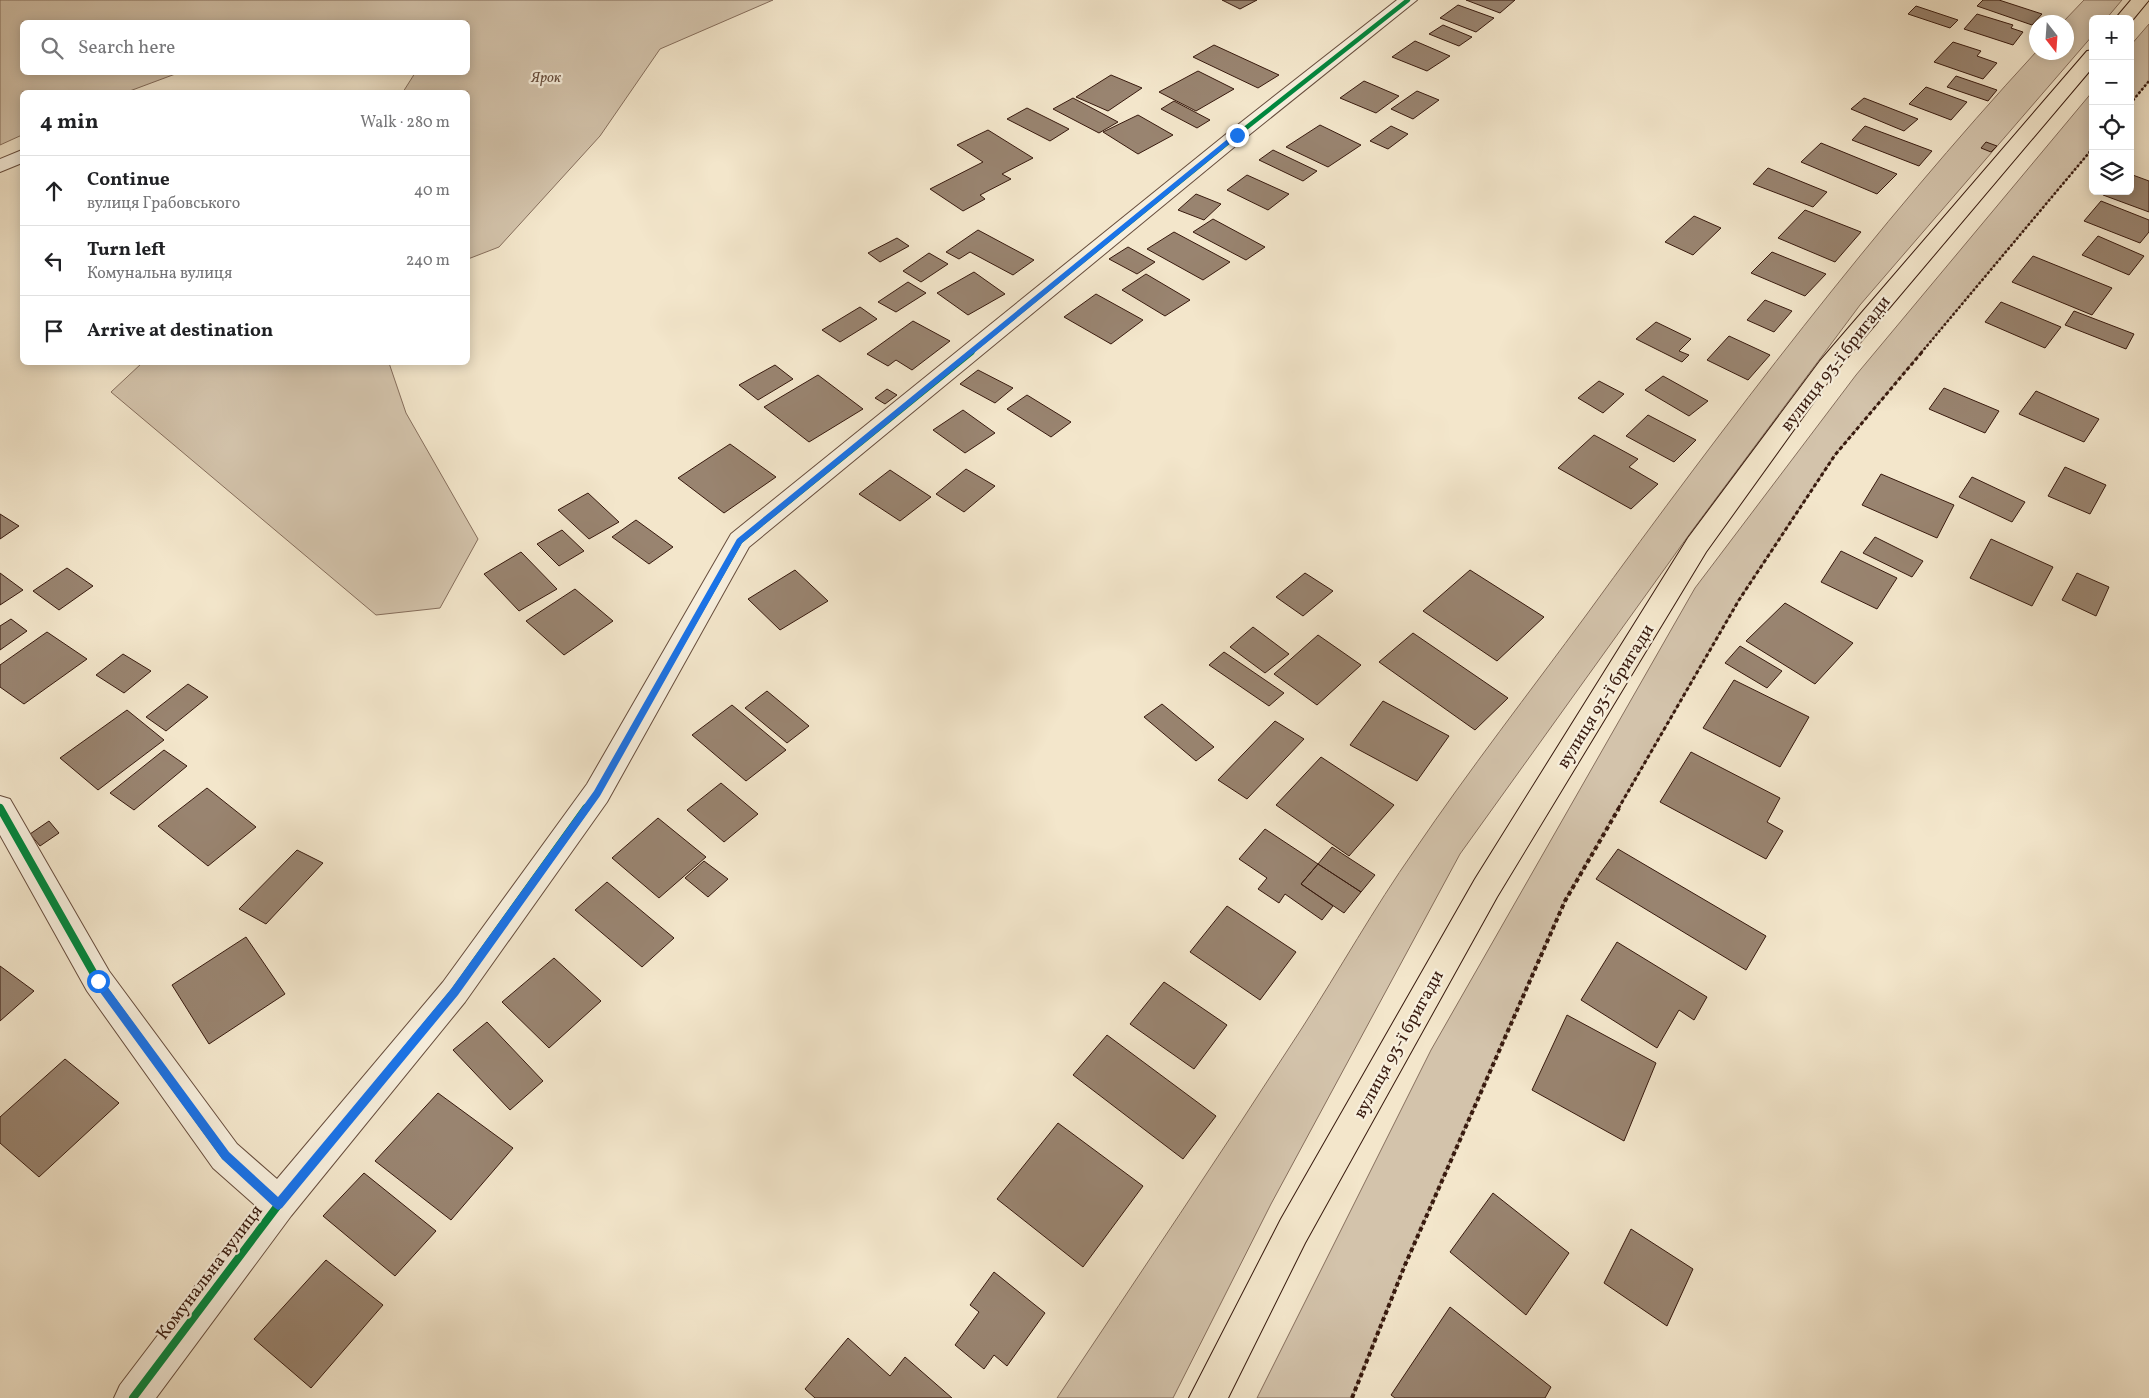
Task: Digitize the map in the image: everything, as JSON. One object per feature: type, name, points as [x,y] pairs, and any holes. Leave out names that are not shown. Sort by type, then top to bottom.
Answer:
[{"type":"main road","points":[[2127,15],[2140,0]]},
{"type":"main road","name":"вулиця 93-ї бригади","points":[[1208,1398],[1292,1231],[1486,888],[1697,545],[1828,366],[2089,60]]},
{"type":"street","name":"Комунальна вулиця","points":[[133,1398],[278,1204],[454,992],[597,794],[740,541],[1237,135],[1408,0]]},
{"type":"street","points":[[0,166],[20,157]]},
{"type":"street","points":[[0,808],[98,981],[225,1156],[278,1204]]},
{"type":"path","points":[[2134,99],[2149,82]]},
{"type":"path","points":[[1352,1398],[1409,1256],[1565,900],[1739,600],[1835,456],[2091,150]]},
{"type":"green space","name":"Ярок","points":[[0,0],[773,0],[660,49],[600,136],[499,247],[470,258],[470,90],[404,90],[414,75],[470,75],[470,20],[20,20],[20,75],[173,75],[132,90],[20,90],[20,136],[0,145]]},
{"type":"green space","points":[[2084,0],[2122,0],[2109,15],[2089,15],[2089,40],[2074,57],[2074,15],[2070,15]]},
{"type":"green space","points":[[2149,24],[2149,81],[2134,99],[2134,60],[2134,41]]},
{"type":"green space","points":[[2029,60],[2071,60],[1860,305],[1691,532],[1460,854],[1271,1204],[1173,1398],[1057,1398],[1272,1074],[1399,873],[1478,761],[1748,397],[1860,256],[1976,119]]},
{"type":"green space","points":[[2089,96],[2089,153],[1835,455],[1739,600],[1565,901],[1405,1265],[1352,1398],[1257,1398],[1431,1050],[1695,588],[1856,375]]},
{"type":"green space","points":[[140,365],[390,365],[406,413],[478,539],[440,608],[376,615],[111,392]]},
{"type":"building","points":[[1222,0],[1257,0],[1240,9]]},
{"type":"building","points":[[1466,0],[1515,0],[1500,13]]},
{"type":"building","points":[[1983,0],[1999,0],[2042,14],[2029,15],[2029,24],[1977,6]]},
{"type":"building","points":[[1458,5],[1494,18],[1476,32],[1440,18]]},
{"type":"building","points":[[1916,6],[1958,20],[1950,28],[1908,14]]},
{"type":"building","points":[[1977,14],[2013,25],[2011,28],[2023,32],[2013,45],[1964,29]]},
{"type":"building","points":[[1443,25],[1472,37],[1459,46],[1429,34]]},
{"type":"building","points":[[1415,41],[1450,56],[1427,71],[1392,57]]},
{"type":"building","points":[[1953,42],[1981,51],[1977,56],[1997,63],[1983,79],[1934,62]]},
{"type":"building","points":[[1214,45],[1279,75],[1258,88],[1193,57]]},
{"type":"building","points":[[1198,71],[1234,89],[1196,111],[1159,92]]},
{"type":"building","points":[[1111,75],[1142,88],[1108,111],[1076,97]]},
{"type":"building","points":[[1956,76],[1997,90],[1988,101],[1947,87]]},
{"type":"building","points":[[1364,81],[1399,96],[1376,113],[1340,98]]},
{"type":"building","points":[[1926,87],[1967,102],[1951,120],[1909,104]]},
{"type":"building","points":[[1417,91],[1439,100],[1413,119],[1391,109]]},
{"type":"building","points":[[1073,98],[1118,122],[1099,133],[1053,109]]},
{"type":"building","points":[[1864,98],[1918,119],[1904,131],[1851,109]]},
{"type":"building","points":[[1174,101],[1210,120],[1197,128],[1161,109]]},
{"type":"building","points":[[1027,108],[1069,129],[1050,141],[1007,119]]},
{"type":"building","points":[[1138,115],[1173,135],[1138,154],[1103,132]]},
{"type":"building","points":[[1320,125],[1361,145],[1328,167],[1286,147]]},
{"type":"building","points":[[1391,126],[1408,134],[1388,149],[1370,141]]},
{"type":"building","points":[[1865,126],[1932,151],[1919,166],[1852,140]]},
{"type":"building","points":[[988,130],[1033,158],[1002,174],[1011,179],[980,195],[985,199],[963,211],[930,189],[983,162],[957,145]]},
{"type":"building","points":[[1986,142],[1997,146],[1991,152],[1981,148]]},
{"type":"building","points":[[1821,143],[1897,174],[1877,194],[1801,162]]},
{"type":"building","points":[[1273,150],[1317,171],[1303,181],[1259,160]]},
{"type":"building","points":[[1768,168],[1827,192],[1813,207],[1753,184]]},
{"type":"building","points":[[1247,175],[1289,194],[1268,210],[1227,190]]},
{"type":"building","points":[[2134,175],[2149,181],[2149,212],[2103,195],[2134,195]]},
{"type":"building","points":[[1196,194],[1221,204],[1204,220],[1178,210]]},
{"type":"building","points":[[2101,201],[2149,220],[2149,232],[2140,243],[2084,221]]},
{"type":"building","points":[[1805,210],[1861,232],[1835,262],[1778,238]]},
{"type":"building","points":[[1694,216],[1721,228],[1693,255],[1665,242]]},
{"type":"building","points":[[1213,219],[1265,247],[1246,260],[1193,232]]},
{"type":"building","points":[[978,230],[1034,260],[1013,275],[970,252],[959,259],[946,252]]},
{"type":"building","points":[[1174,232],[1230,262],[1203,280],[1147,249]]},
{"type":"building","points":[[2098,236],[2144,256],[2129,275],[2082,255]]},
{"type":"building","points":[[897,238],[909,246],[880,262],[868,253]]},
{"type":"building","points":[[1128,247],[1155,262],[1137,274],[1109,259]]},
{"type":"building","points":[[1772,252],[1826,274],[1805,296],[1751,273]]},
{"type":"building","points":[[929,253],[948,264],[921,282],[903,271]]},
{"type":"building","points":[[2033,256],[2112,288],[2092,315],[2012,282]]},
{"type":"building","points":[[974,272],[1005,294],[968,315],[937,293]]},
{"type":"building","points":[[1146,274],[1190,300],[1165,316],[1122,290]]},
{"type":"building","points":[[908,282],[926,293],[896,312],[878,302]]},
{"type":"building","points":[[1096,294],[1143,320],[1111,344],[1064,317]]},
{"type":"building","points":[[1765,300],[1792,311],[1774,332],[1747,320]]},
{"type":"building","points":[[2001,302],[2061,327],[2045,348],[1985,322]]},
{"type":"building","points":[[860,307],[877,319],[840,342],[822,330]]},
{"type":"building","points":[[2074,311],[2134,334],[2126,349],[2065,325]]},
{"type":"building","points":[[913,321],[950,341],[912,370],[896,360],[888,366],[867,354]]},
{"type":"building","points":[[1656,322],[1691,339],[1679,351],[1689,355],[1682,362],[1636,339]]},
{"type":"building","points":[[1729,336],[1770,355],[1748,380],[1707,360]]},
{"type":"building","points":[[775,365],[793,379],[758,400],[739,385]]},
{"type":"building","points":[[978,370],[1013,388],[995,403],[960,384]]},
{"type":"building","points":[[818,375],[863,409],[809,442],[764,407]]},
{"type":"building","points":[[1663,376],[1708,401],[1689,416],[1645,390]]},
{"type":"building","points":[[1599,381],[1624,394],[1603,413],[1578,398]]},
{"type":"building","points":[[1944,388],[1999,411],[1985,433],[1929,409]]},
{"type":"building","points":[[887,389],[897,395],[885,404],[875,398]]},
{"type":"building","points":[[2036,391],[2099,419],[2084,442],[2019,414]]},
{"type":"building","points":[[1027,395],[1071,422],[1051,437],[1007,409]]},
{"type":"building","points":[[963,410],[995,433],[965,453],[933,430]]},
{"type":"building","points":[[1648,415],[1696,440],[1674,462],[1626,436]]},
{"type":"building","points":[[1594,435],[1638,459],[1629,467],[1658,484],[1631,509],[1558,468]]},
{"type":"building","points":[[730,444],[776,477],[724,513],[678,478]]},
{"type":"building","points":[[2065,467],[2106,485],[2090,514],[2048,496]]},
{"type":"building","points":[[966,469],[995,486],[964,512],[936,494]]},
{"type":"building","points":[[890,470],[931,497],[900,521],[859,494]]},
{"type":"building","points":[[1881,474],[1954,505],[1937,538],[1862,505]]},
{"type":"building","points":[[1972,477],[2025,502],[2012,522],[1959,497]]},
{"type":"building","points":[[588,493],[619,522],[589,539],[558,510]]},
{"type":"building","points":[[0,514],[19,526],[0,539]]},
{"type":"building","points":[[636,520],[673,547],[649,564],[612,537]]},
{"type":"building","points":[[562,530],[584,551],[559,566],[537,544]]},
{"type":"building","points":[[1875,537],[1923,561],[1912,577],[1863,553]]},
{"type":"building","points":[[1991,539],[2053,567],[2032,606],[1970,578]]},
{"type":"building","points":[[1841,551],[1897,578],[1877,609],[1821,582]]},
{"type":"building","points":[[521,552],[557,589],[519,611],[484,574]]},
{"type":"building","points":[[67,568],[93,586],[59,610],[33,591]]},
{"type":"building","points":[[795,570],[828,601],[780,630],[748,599]]},
{"type":"building","points":[[1470,570],[1544,617],[1497,661],[1423,611]]},
{"type":"building","points":[[0,573],[23,590],[0,605]]},
{"type":"building","points":[[1305,573],[1333,591],[1303,616],[1276,597]]},
{"type":"building","points":[[2077,573],[2109,587],[2096,616],[2062,600]]},
{"type":"building","points":[[575,589],[613,621],[564,655],[526,621]]},
{"type":"building","points":[[1785,603],[1853,643],[1815,684],[1746,641]]},
{"type":"building","points":[[11,619],[27,631],[0,650],[0,626]]},
{"type":"building","points":[[1253,627],[1289,654],[1265,673],[1230,647]]},
{"type":"building","points":[[47,632],[87,659],[24,704],[0,687],[0,665]]},
{"type":"building","points":[[1413,633],[1508,698],[1475,730],[1379,662]]},
{"type":"building","points":[[1318,635],[1361,665],[1317,705],[1274,674]]},
{"type":"building","points":[[1740,646],[1782,671],[1767,688],[1725,663]]},
{"type":"building","points":[[1224,652],[1284,693],[1269,706],[1209,665]]},
{"type":"building","points":[[123,654],[151,671],[124,693],[96,675]]},
{"type":"building","points":[[1734,680],[1809,717],[1780,767],[1703,728]]},
{"type":"building","points":[[188,684],[208,697],[166,731],[146,717]]},
{"type":"building","points":[[767,691],[809,726],[787,743],[745,708]]},
{"type":"building","points":[[1383,701],[1449,736],[1417,781],[1350,745]]},
{"type":"building","points":[[1162,704],[1214,747],[1196,761],[1144,717]]},
{"type":"building","points":[[732,705],[786,750],[746,781],[692,735]]},
{"type":"building","points":[[127,710],[164,740],[98,790],[60,758]]},
{"type":"building","points":[[1275,721],[1304,739],[1247,799],[1218,780]]},
{"type":"building","points":[[164,750],[187,766],[134,810],[110,793]]},
{"type":"building","points":[[1691,752],[1780,798],[1767,822],[1783,831],[1766,859],[1660,802]]},
{"type":"building","points":[[1321,757],[1394,805],[1349,856],[1276,805]]},
{"type":"building","points":[[721,783],[758,814],[724,842],[687,810]]},
{"type":"building","points":[[207,788],[256,827],[208,866],[158,826]]},
{"type":"building","points":[[658,818],[706,857],[659,898],[612,858]]},
{"type":"building","points":[[49,821],[59,833],[40,846],[30,834]]},
{"type":"building","points":[[1265,829],[1318,864],[1301,884],[1333,906],[1322,920],[1285,894],[1279,903],[1258,889],[1267,878],[1239,859]]},
{"type":"building","points":[[1332,847],[1375,875],[1361,892],[1318,864]]},
{"type":"building","points":[[1618,849],[1766,936],[1746,970],[1596,879]]},
{"type":"building","points":[[297,850],[323,863],[266,924],[239,909]]},
{"type":"building","points":[[704,861],[728,879],[708,897],[685,878]]},
{"type":"building","points":[[1318,864],[1361,892],[1344,913],[1301,884]]},
{"type":"building","points":[[607,882],[674,938],[642,967],[575,910]]},
{"type":"building","points":[[1227,906],[1296,952],[1260,1000],[1190,952]]},
{"type":"building","points":[[246,937],[285,994],[209,1044],[172,985]]},
{"type":"building","points":[[1617,942],[1707,997],[1694,1020],[1679,1010],[1657,1048],[1581,1000]]},
{"type":"building","points":[[554,958],[601,1001],[549,1048],[502,1002]]},
{"type":"building","points":[[0,966],[34,991],[0,1021]]},
{"type":"building","points":[[1164,982],[1227,1025],[1194,1069],[1130,1024]]},
{"type":"building","points":[[1567,1015],[1656,1063],[1624,1141],[1532,1090]]},
{"type":"building","points":[[487,1022],[543,1081],[510,1110],[453,1050]]},
{"type":"building","points":[[1107,1035],[1216,1116],[1183,1159],[1073,1075]]},
{"type":"building","points":[[65,1059],[119,1103],[39,1177],[0,1143],[0,1117]]},
{"type":"building","points":[[438,1093],[513,1148],[451,1220],[375,1161]]},
{"type":"building","points":[[1058,1123],[1143,1186],[1083,1267],[997,1199]]},
{"type":"building","points":[[364,1173],[436,1231],[395,1276],[323,1216]]},
{"type":"building","points":[[1493,1193],[1569,1253],[1526,1315],[1450,1252]]},
{"type":"building","points":[[1631,1229],[1693,1269],[1667,1326],[1604,1283]]},
{"type":"building","points":[[326,1260],[383,1305],[311,1388],[254,1339]]},
{"type":"building","points":[[994,1272],[1045,1313],[1007,1366],[994,1355],[984,1369],[955,1345],[979,1312],[970,1305]]},
{"type":"building","points":[[1450,1307],[1551,1387],[1545,1398],[1395,1398],[1391,1395]]},
{"type":"building","points":[[848,1338],[890,1376],[905,1357],[952,1398],[815,1398],[805,1389]]},
{"type":"cycle path","points":[[133,1398],[279,1204],[454,992],[597,793],[740,541],[1237,135],[1408,0]]},
{"type":"cycle path","points":[[0,808],[98,981],[225,1156],[279,1204]]},
{"type":"route","points":[[98,981],[225,1156],[278,1204],[454,992],[597,794],[740,541],[1237,135]]}]
